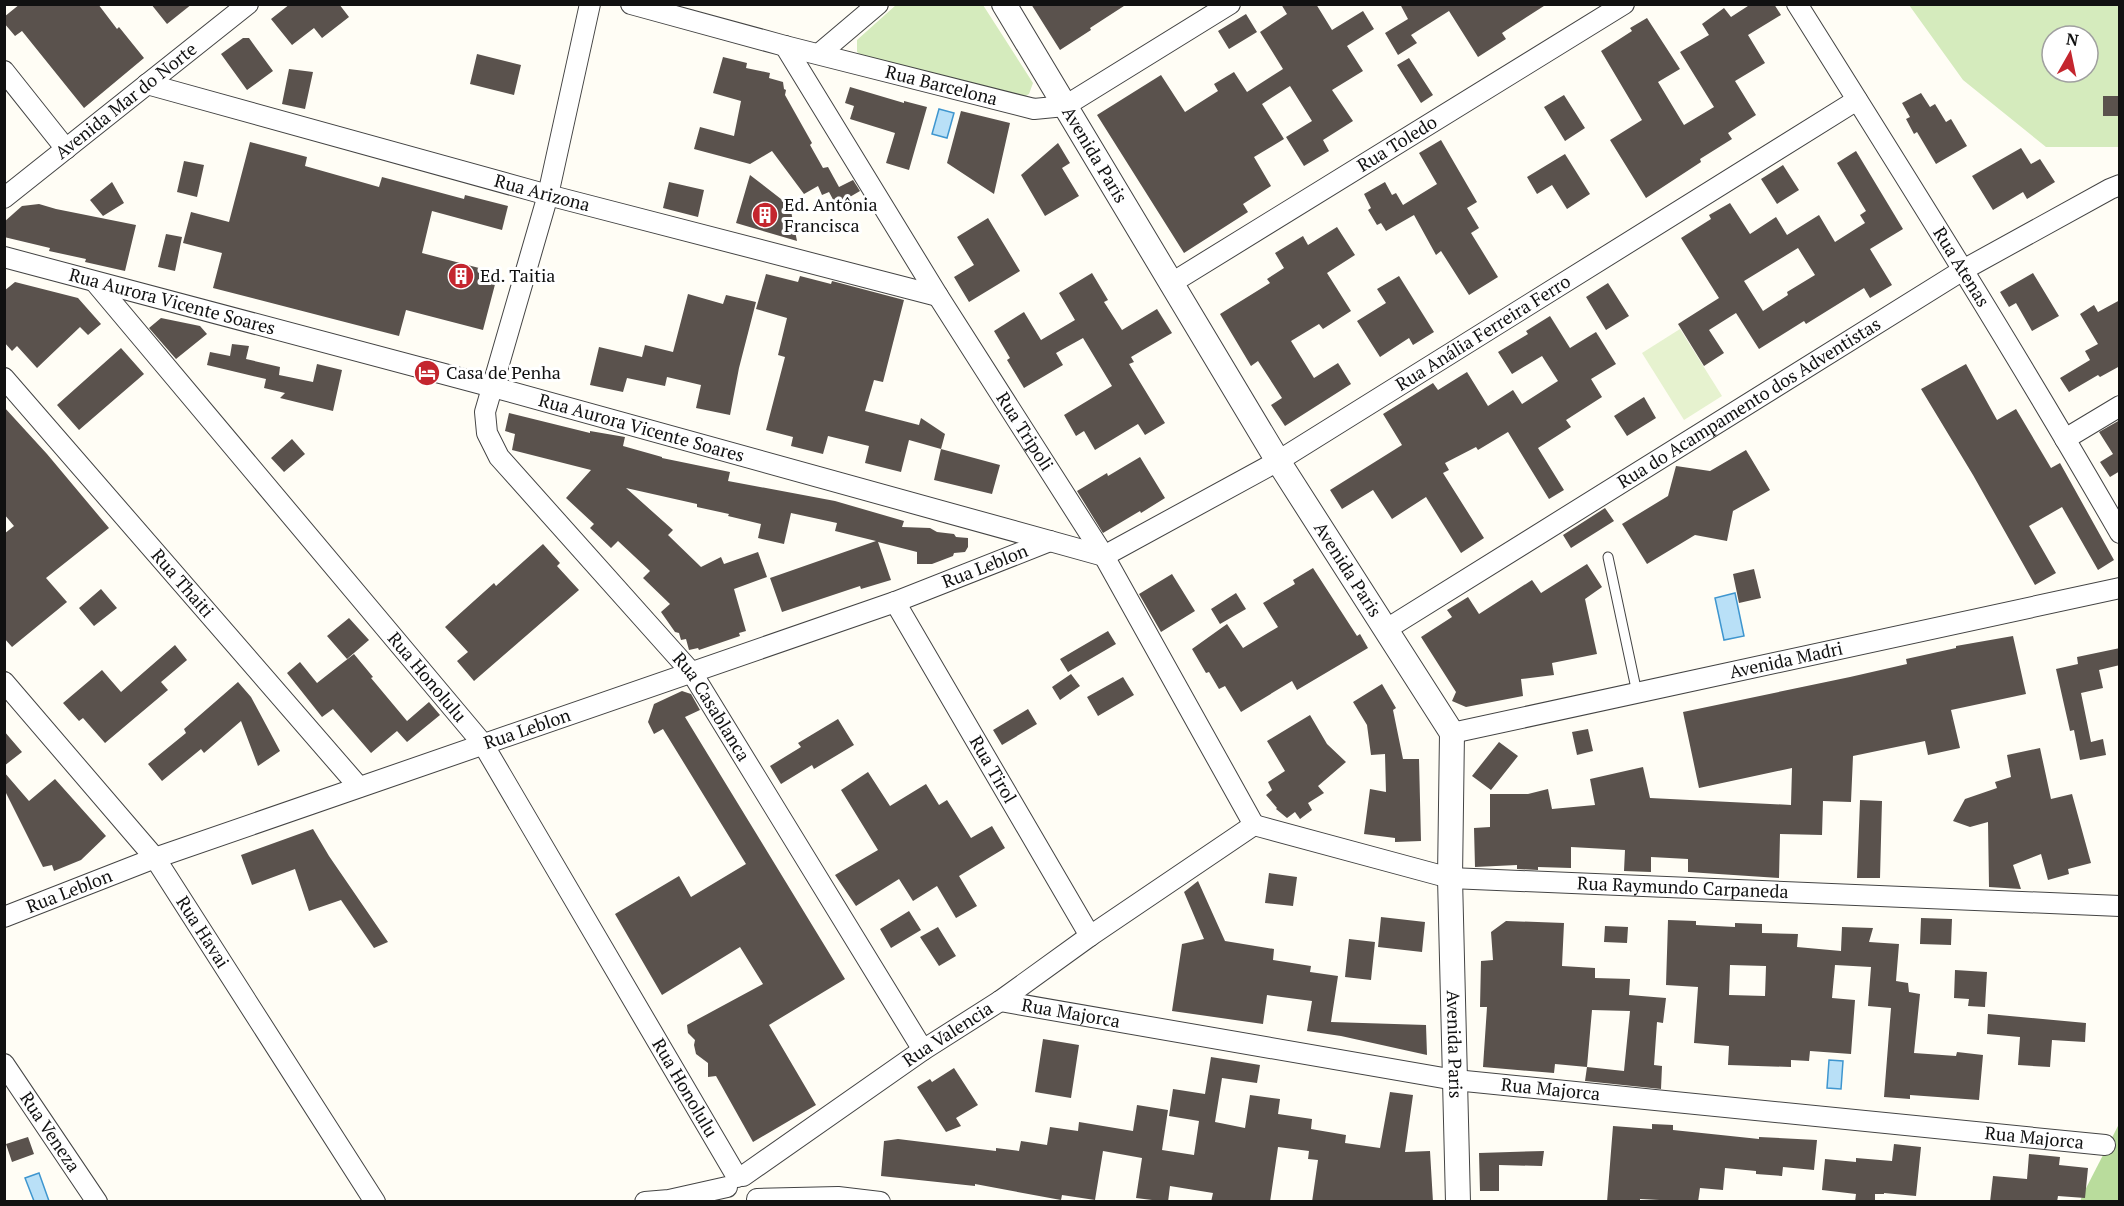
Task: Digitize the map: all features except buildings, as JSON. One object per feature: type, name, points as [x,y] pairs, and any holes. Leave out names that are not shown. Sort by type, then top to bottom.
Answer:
[{"type":"street","name":"Avenida Mar do Norte","points":[[4,198],[248,4]]},
{"type":"street","name":"Rua Casablanca","points":[[590,4],[548,195],[485,412],[487,433],[499,457],[692,673],[923,1050]]},
{"type":"street","name":"Rua Barcelona","points":[[631,4],[785,46],[1034,109],[1065,106],[1230,4]]},
{"type":"street","points":[[819,54],[878,4]]},
{"type":"street","name":"Avenida Paris","points":[[1004,4],[1278,461],[1452,734],[1450,878],[1458,1202]]},
{"type":"street","name":"Rua Toledo","points":[[1170,284],[1624,4]]},
{"type":"street","name":"Rua Atenas","points":[[1797,4],[1964,270],[2120,533]]},
{"type":"street","name":"Rua Tripoli","points":[[785,46],[938,296],[1104,556],[1254,825]]},
{"type":"street","points":[[4,71],[66,149]]},
{"type":"street","name":"Rua Arizona","points":[[147,84],[548,195],[938,296]]},
{"type":"street","name":"Rua Anália Ferreira Ferro","points":[[1104,556],[1278,461],[1857,100]]},
{"type":"street","name":"Rua do Acampamento dos Adventistas","points":[[1385,630],[1964,270],[2110,189],[2120,186]]},
{"type":"street","name":"Rua Aurora Vicente Soares","points":[[4,257],[493,387],[1104,556]]},
{"type":"street","name":"Rua Honolulu","points":[[95,282],[483,744],[743,1190]]},
{"type":"street","name":"Rua Thaiti","points":[[4,378],[358,788]]},
{"type":"street","points":[[2065,439],[2120,406]]},
{"type":"street","name":"Rua Leblon","points":[[4,917],[155,858],[896,602],[1050,541]]},
{"type":"street","name":"Avenida Madri","points":[[1452,734],[2120,588]]},
{"type":"street","name":"Rua Tirol","points":[[896,602],[1090,936]]},
{"type":"street","name":"Rua Havai","points":[[4,682],[155,858],[375,1202]]},
{"type":"street","name":"Rua Raymundo Carpaneda","points":[[1254,825],[1450,878],[2120,906]]},
{"type":"street","name":"Rua Valencia","points":[[743,1190],[762,1162],[1254,825]]},
{"type":"street","name":"Rua Majorca","points":[[1000,1001],[1455,1080],[2105,1144]]},
{"type":"street","name":"Rua Veneza","points":[[4,1064],[97,1202]]},
{"type":"street","points":[[645,1202],[743,1190],[798,1197],[838,1197],[880,1202]]},
{"type":"lane","points":[[1608,557],[1637,693]]},
{"type":"green space","points":[[896,5],[983,5],[1033,83],[1029,94],[1020,99],[866,59],[857,52],[857,40]]},
{"type":"green space","points":[[1909,5],[2119,5],[2119,147],[2046,147],[1963,80]]},
{"type":"green space","points":[[1680,329],[1722,396],[1684,420],[1642,353]]},
{"type":"green space","points":[[2119,1124],[2119,1201],[2080,1202],[2082,1196]]},
{"type":"water","points":[[939,109],[954,113],[947,138],[932,134]]},
{"type":"water","points":[[1735,593],[1744,636],[1724,640],[1715,598]]},
{"type":"water","points":[[1829,1060],[1843,1061],[1841,1089],[1827,1088]]},
{"type":"water","points":[[39,1173],[49,1201],[34,1201],[25,1178]]},
{"type":"place","name":"Ed. Antônia Francisca","points":[[765,215]]},
{"type":"place","name":"Ed. Taitia","points":[[461,276]]},
{"type":"place","name":"Casa de Penha","points":[[427,373]]}]
